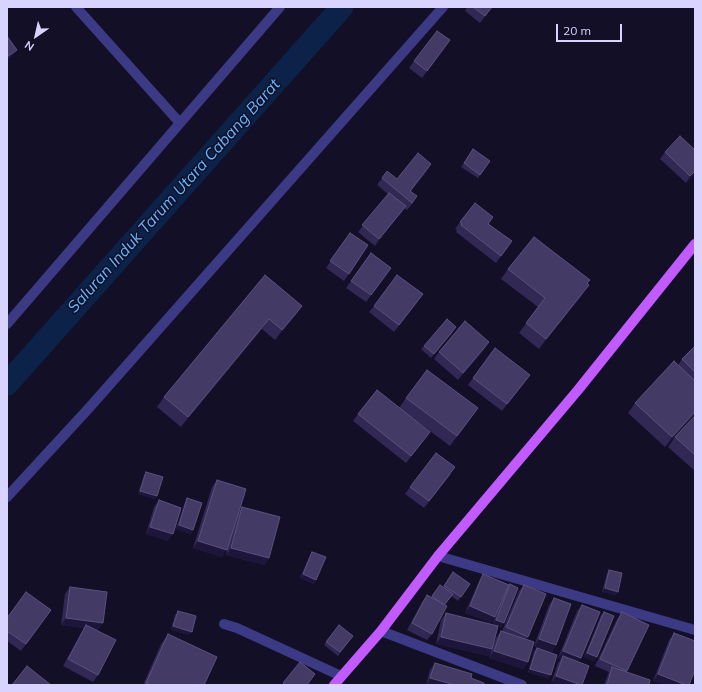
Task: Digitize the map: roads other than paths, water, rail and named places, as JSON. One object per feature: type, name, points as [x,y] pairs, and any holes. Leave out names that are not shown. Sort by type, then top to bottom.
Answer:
[{"type":"main road","points":[[334,685],[381,631],[438,556],[578,390],[695,244]]},
{"type":"street","points":[[76,7],[180,123]]},
{"type":"street","points":[[7,324],[280,7]]},
{"type":"street","points":[[7,497],[89,408],[443,7]]},
{"type":"street","points":[[438,556],[695,630]]},
{"type":"street","points":[[224,624],[237,628],[341,676]]},
{"type":"street","points":[[381,631],[522,685]]},
{"type":"waterway","name":"Saluran Induk Tarum Utara Cabang Barat","points":[[7,384],[342,7]]}]
